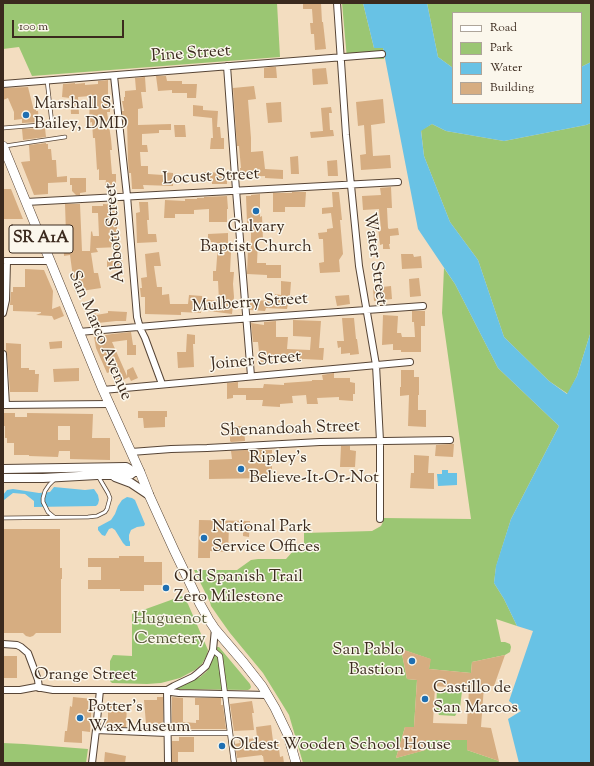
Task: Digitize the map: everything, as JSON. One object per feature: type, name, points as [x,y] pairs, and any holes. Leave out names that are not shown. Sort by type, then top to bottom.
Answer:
[{"type":"main road","name":"San Marco Avenue","points":[[3,148],[103,390],[131,452],[137,472]]},
{"type":"main road","points":[[3,469],[126,467],[137,472]]},
{"type":"main road","points":[[3,478],[130,475],[137,472]]},
{"type":"main road","name":"SR A1A","points":[[137,472],[200,604],[215,629],[244,663],[267,695],[288,735],[296,763]]},
{"type":"main road","points":[[106,475],[129,483],[149,495]]},
{"type":"street","name":"Water Street","points":[[337,3],[350,184],[359,266],[376,365],[380,441],[380,519]]},
{"type":"street","name":"Pine Street","points":[[3,84],[382,54]]},
{"type":"street","points":[[227,66],[251,376]]},
{"type":"street","name":"Abbott Street","points":[[114,76],[127,196],[137,317],[162,384]]},
{"type":"street","name":"Locust Street","points":[[26,202],[398,182]]},
{"type":"street","points":[[3,313],[6,300],[5,261],[50,261]]},
{"type":"street","name":"Mulberry Street","points":[[79,332],[366,309],[423,306]]},
{"type":"street","points":[[3,354],[5,405],[110,404]]},
{"type":"street","name":"Joiner Street","points":[[103,390],[410,362]]},
{"type":"street","name":"Shenandoah Street","points":[[131,452],[380,441],[450,440]]},
{"type":"street","name":"Orange Street","points":[[167,690],[193,677],[202,670],[208,661],[212,650],[215,629]]},
{"type":"street","points":[[3,644],[17,645],[28,653],[38,680],[39,688]]},
{"type":"street","points":[[212,650],[220,656],[234,763]]},
{"type":"street","name":"Orange Street","points":[[3,690],[39,688],[52,690],[167,690],[179,693],[267,695]]},
{"type":"street","points":[[92,763],[100,690]]},
{"type":"street","points":[[167,690],[168,763]]},
{"type":"street","points":[[96,730],[167,733],[230,733]]},
{"type":"lane","points":[[3,128],[52,124],[47,80]]},
{"type":"lane","points":[[3,148],[65,137]]},
{"type":"lane","points":[[3,518],[98,516],[107,509],[110,498],[97,475]]},
{"type":"lane","points":[[55,518],[45,508],[43,498],[48,485],[56,477]]},
{"type":"green space","points":[[3,3],[277,3],[280,57],[32,76],[19,47],[3,49]]},
{"type":"green space","points":[[342,3],[363,3],[374,48],[383,48],[384,59],[347,59]]},
{"type":"green space","points":[[427,3],[591,3],[591,62],[582,66],[582,12],[452,12],[452,67],[438,57]]},
{"type":"green space","points":[[591,123],[591,331],[577,376],[568,394],[549,381],[504,337],[478,260],[450,222],[424,156],[421,130],[432,124],[446,131],[504,141]]},
{"type":"green space","points":[[444,268],[455,284],[498,368],[559,426],[511,519],[496,567],[494,583],[504,599],[517,626],[496,619],[501,642],[510,644],[510,652],[505,655],[472,662],[471,673],[429,669],[430,659],[401,649],[407,679],[417,680],[414,727],[405,727],[396,758],[425,750],[426,740],[467,740],[467,750],[499,761],[498,763],[303,763],[289,715],[263,673],[230,633],[211,606],[194,570],[237,570],[251,560],[286,559],[294,550],[304,550],[304,533],[372,531],[381,526],[383,518],[471,519],[442,313]]},
{"type":"green space","name":"Huguenot Cemetery","points":[[182,596],[188,604],[208,650],[202,664],[195,670],[180,678],[161,683],[112,683],[110,681],[110,661],[113,655],[132,656],[132,614]]},
{"type":"green space","points":[[219,647],[250,684],[250,689],[173,689],[200,677],[206,672],[214,655],[215,648]]},
{"type":"green space","points":[[437,690],[462,691],[460,708],[455,716],[439,715],[436,708]]},
{"type":"green space","points":[[3,743],[88,749],[86,763],[3,763]]},
{"type":"water","points":[[363,3],[427,3],[438,57],[452,67],[452,104],[582,104],[582,66],[591,62],[591,123],[504,141],[446,131],[432,124],[421,131],[424,156],[450,222],[478,260],[504,337],[549,381],[567,394],[577,376],[591,331],[591,763],[519,763],[508,719],[521,711],[509,701],[533,631],[517,626],[504,599],[494,583],[496,566],[511,519],[559,426],[498,368],[455,284],[418,229],[383,48],[374,48]]},
{"type":"water","points":[[442,470],[448,470],[448,473],[457,473],[457,485],[438,486],[437,474],[442,474]]},
{"type":"water","points":[[54,487],[85,490],[94,489],[98,495],[98,504],[96,506],[34,507],[34,501],[25,494],[13,493],[4,500],[3,506],[3,495],[7,490],[13,489],[39,493],[50,492]]},
{"type":"water","points":[[127,497],[135,500],[145,524],[144,526],[131,530],[129,535],[130,546],[126,546],[123,543],[115,530],[112,528],[109,529],[105,536],[98,530],[98,527],[111,520],[122,500]]},
{"type":"building","points":[[303,3],[321,3],[326,49],[315,50],[314,34],[311,34],[310,23],[313,23],[312,9],[303,9]]},
{"type":"building","points":[[276,67],[277,78],[264,78],[264,68]]},
{"type":"building","points":[[326,68],[328,84],[313,85],[312,69]]},
{"type":"building","points":[[156,76],[166,76],[167,81],[182,81],[182,84],[197,84],[196,98],[187,98],[187,93],[172,93],[172,90],[158,91]]},
{"type":"building","points":[[145,77],[146,92],[141,92],[143,108],[138,109],[138,125],[171,124],[171,130],[159,130],[159,133],[142,134],[142,145],[147,145],[148,152],[140,152],[141,166],[148,166],[148,174],[163,175],[163,172],[173,173],[173,186],[143,185],[144,189],[132,189],[128,160],[127,121],[123,122],[122,111],[124,111],[122,101],[124,101],[125,91],[136,90],[135,78]]},
{"type":"building","points":[[108,80],[108,104],[110,104],[110,112],[107,112],[112,150],[110,150],[112,174],[116,174],[116,188],[105,188],[106,180],[99,180],[95,138],[93,138],[92,122],[89,123],[90,96],[78,97],[79,114],[71,114],[70,98],[62,97],[63,84],[98,84],[98,81]]},
{"type":"building","points":[[254,86],[256,99],[248,100],[251,152],[263,151],[265,169],[283,170],[283,179],[265,178],[265,176],[241,177],[239,146],[237,146],[233,88]]},
{"type":"building","points":[[28,87],[33,107],[36,107],[36,111],[38,111],[39,122],[22,123],[22,119],[14,120],[14,112],[8,98],[3,100],[3,88]]},
{"type":"building","points":[[383,99],[385,123],[371,125],[373,156],[390,155],[391,168],[361,170],[360,155],[366,154],[364,125],[358,126],[356,102]]},
{"type":"building","points":[[281,102],[282,122],[268,123],[266,103]]},
{"type":"building","points":[[193,105],[203,106],[203,110],[218,111],[217,127],[220,127],[221,138],[224,138],[224,149],[210,149],[211,138],[213,138],[212,118],[193,116]]},
{"type":"building","points":[[331,107],[332,113],[329,113],[330,130],[333,130],[334,136],[311,138],[310,132],[323,131],[321,108]]},
{"type":"building","points":[[174,125],[185,125],[186,137],[175,137]]},
{"type":"building","points":[[45,128],[46,137],[23,140],[22,129]]},
{"type":"building","points":[[48,144],[48,149],[51,149],[52,160],[56,160],[57,177],[67,176],[67,182],[48,183],[48,194],[34,195],[21,162],[30,161],[29,145]]},
{"type":"building","points":[[298,156],[299,174],[291,174],[290,157]]},
{"type":"building","points":[[337,160],[338,176],[328,176],[327,161]]},
{"type":"building","points":[[204,172],[227,173],[227,184],[212,184],[212,180],[203,179]]},
{"type":"building","points":[[70,178],[86,178],[86,192],[76,195],[72,191]]},
{"type":"building","points":[[391,187],[392,208],[387,208],[388,228],[398,228],[399,235],[390,236],[390,249],[383,249],[383,244],[380,245],[378,229],[381,229],[379,209],[363,210],[362,196],[381,195],[380,188]]},
{"type":"building","points":[[3,189],[11,189],[23,219],[3,219]]},
{"type":"building","points":[[306,192],[305,207],[285,207],[285,212],[273,212],[273,193]]},
{"type":"building","points":[[332,192],[339,192],[343,254],[339,260],[340,272],[320,273],[319,263],[324,262],[323,239],[319,239],[318,233],[327,232],[327,229],[333,228],[331,213],[322,214],[322,208],[333,207]]},
{"type":"building","points":[[260,194],[260,217],[262,216],[263,241],[258,241],[257,263],[266,263],[266,265],[281,265],[281,278],[267,278],[267,275],[247,274],[248,248],[251,248],[251,223],[247,223],[246,196]]},
{"type":"building","points":[[227,196],[227,222],[209,222],[209,209],[194,210],[194,214],[175,214],[175,218],[164,218],[165,200],[185,201],[185,199]]},
{"type":"building","points":[[139,202],[148,202],[148,234],[156,234],[157,242],[137,243],[136,213],[140,212]]},
{"type":"building","points":[[65,204],[80,204],[82,251],[90,251],[92,231],[93,236],[99,236],[98,213],[92,213],[92,206],[103,206],[103,204],[117,205],[117,238],[120,237],[120,247],[96,248],[98,252],[91,253],[94,273],[98,273],[101,288],[75,292],[70,255],[64,256],[63,234],[66,234]]},
{"type":"building","points":[[228,233],[228,251],[231,251],[230,272],[234,272],[232,314],[201,310],[201,313],[181,312],[181,315],[145,314],[145,297],[141,297],[140,288],[142,288],[141,278],[147,277],[145,254],[159,252],[161,266],[154,266],[157,287],[162,287],[162,295],[169,294],[170,304],[188,304],[189,295],[202,296],[202,299],[219,301],[218,281],[213,281],[213,271],[216,271],[218,244],[208,242],[208,234]]},
{"type":"building","points":[[401,254],[413,254],[414,257],[421,256],[422,268],[402,269]]},
{"type":"building","points":[[107,260],[122,260],[123,267],[107,267]]},
{"type":"building","points":[[25,269],[44,270],[53,291],[52,309],[60,306],[64,316],[54,320],[52,316],[36,315],[41,312],[13,311],[13,305],[10,305],[11,292],[13,292],[13,287],[25,287]]},
{"type":"building","points":[[419,278],[421,296],[410,297],[409,279]]},
{"type":"building","points":[[281,281],[291,282],[291,303],[288,303],[287,309],[266,308],[265,311],[250,310],[250,300],[275,301],[275,294],[281,295]]},
{"type":"building","points":[[391,286],[392,299],[374,301],[373,288]]},
{"type":"building","points":[[349,295],[350,304],[337,306],[335,296]]},
{"type":"building","points":[[108,311],[127,312],[126,321],[89,324],[88,313],[95,312],[96,315],[108,313]]},
{"type":"building","points":[[412,311],[425,311],[425,326],[421,326],[421,352],[401,352],[401,350],[393,350],[393,344],[382,345],[383,315],[398,316],[397,333],[401,333],[402,337],[415,337],[414,322],[412,322]]},
{"type":"building","points":[[342,318],[354,318],[359,354],[341,354],[341,347],[338,348],[337,341],[344,341]]},
{"type":"building","points":[[293,320],[321,321],[319,348],[324,348],[323,360],[303,359],[303,361],[269,358],[269,361],[260,362],[258,342],[253,342],[251,323],[264,325],[264,322],[276,321],[276,337],[288,337],[287,349],[310,350],[311,337],[293,336]]},
{"type":"building","points":[[131,332],[133,345],[136,345],[136,355],[127,355],[127,340],[112,342],[127,376],[127,370],[133,367],[138,378],[131,381],[129,377],[115,384],[110,372],[107,373],[96,348],[94,337]]},
{"type":"building","points":[[187,334],[195,335],[195,344],[193,344],[194,367],[178,368],[177,352],[186,352]]},
{"type":"building","points":[[62,341],[62,348],[50,349],[49,342]]},
{"type":"building","points":[[6,343],[21,344],[21,368],[35,370],[35,374],[39,374],[38,392],[10,392]]},
{"type":"building","points":[[79,368],[79,381],[54,382],[53,369]]},
{"type":"building","points":[[401,370],[414,370],[414,377],[419,377],[418,410],[426,410],[426,427],[408,426],[409,395],[400,396]]},
{"type":"building","points":[[334,373],[334,378],[350,378],[350,382],[355,383],[355,394],[353,394],[353,401],[339,400],[339,397],[317,398],[318,404],[307,404],[306,395],[292,396],[293,403],[280,404],[280,407],[262,406],[263,400],[246,400],[246,395],[233,395],[233,398],[227,399],[227,383],[238,382],[238,388],[263,388],[264,384],[284,385],[284,383],[323,380],[322,375]]},
{"type":"building","points":[[138,411],[167,411],[167,417],[165,417],[165,427],[144,428],[143,418],[138,418]]},
{"type":"building","points":[[3,413],[15,413],[15,417],[27,417],[27,413],[93,414],[92,438],[110,438],[110,460],[70,459],[70,451],[59,451],[58,457],[14,455],[14,443],[7,443],[7,438],[5,438],[5,426],[3,426]],"holes":[[[58,426],[70,426],[70,440],[58,440]]]},
{"type":"building","points":[[230,426],[244,426],[245,441],[230,441]]},
{"type":"building","points":[[454,444],[453,457],[435,456],[436,445]]},
{"type":"building","points":[[341,446],[350,446],[350,450],[356,451],[355,467],[340,467]]},
{"type":"building","name":"Ripley's Believe-It-Or-Not","points":[[272,450],[272,478],[209,479],[209,460],[232,459],[231,451]]},
{"type":"building","points":[[414,455],[429,456],[428,473],[434,473],[434,489],[410,488],[411,473],[414,473]]},
{"type":"building","name":"National Park Service Offices","points":[[199,520],[250,521],[249,537],[243,536],[243,527],[229,527],[228,552],[210,551],[210,558],[198,558]]},
{"type":"building","points":[[3,529],[60,529],[60,568],[62,568],[61,633],[36,633],[30,637],[23,633],[3,633]]},
{"type":"building","points":[[119,556],[144,556],[144,562],[162,562],[162,585],[144,585],[144,591],[88,589],[88,580],[101,580],[101,567],[88,567],[88,558],[119,558]]},
{"type":"building","name":"Castillo de San Marcos","points":[[401,649],[431,659],[429,669],[471,673],[472,662],[505,655],[494,686],[484,686],[481,727],[491,728],[499,761],[467,750],[467,740],[426,740],[426,750],[396,758],[405,727],[414,727],[417,680],[407,679]],"holes":[[[435,686],[469,689],[467,724],[433,723]]]},
{"type":"building","points":[[3,656],[17,656],[17,678],[3,678]]},
{"type":"building","name":"Potter's Wax Museum","points":[[73,697],[92,699],[90,732],[82,731],[82,743],[64,742]]},
{"type":"building","points":[[157,697],[163,697],[163,728],[156,728],[156,724],[146,724],[144,700],[157,700]]},
{"type":"building","points":[[172,697],[183,698],[183,722],[196,723],[196,720],[199,720],[199,705],[195,705],[195,698],[221,698],[226,729],[172,729]]},
{"type":"building","points":[[252,701],[254,730],[234,731],[230,704]]},
{"type":"building","points":[[108,704],[127,705],[126,727],[104,726],[104,718],[108,718]]},
{"type":"building","points":[[271,725],[273,741],[278,741],[280,757],[283,756],[284,763],[264,763],[262,755],[237,758],[235,744],[240,743],[239,740],[257,738],[256,727]]},
{"type":"building","points":[[179,737],[194,737],[194,752],[178,752],[178,763],[172,763],[172,741],[179,741]]},
{"type":"building","points":[[105,752],[126,756],[125,763],[104,763]]},
{"type":"place","name":"Marshall S. Bailey, DMD","points":[[26,115]]},
{"type":"place","name":"Calvary Baptist Church","points":[[256,211]]},
{"type":"place","name":"Ripley's Believe-It-Or-Not","points":[[241,469]]},
{"type":"place","name":"National Park Service Offices","points":[[204,538]]},
{"type":"place","name":"Old Spanish Trail Zero Milestone","points":[[166,588]]},
{"type":"place","name":"San Pablo Bastion","points":[[412,661]]},
{"type":"place","name":"Castillo de San Marcos","points":[[425,699]]},
{"type":"place","name":"Potter's Wax Museum","points":[[80,718]]},
{"type":"place","name":"Oldest Wooden School House","points":[[222,746]]}]
